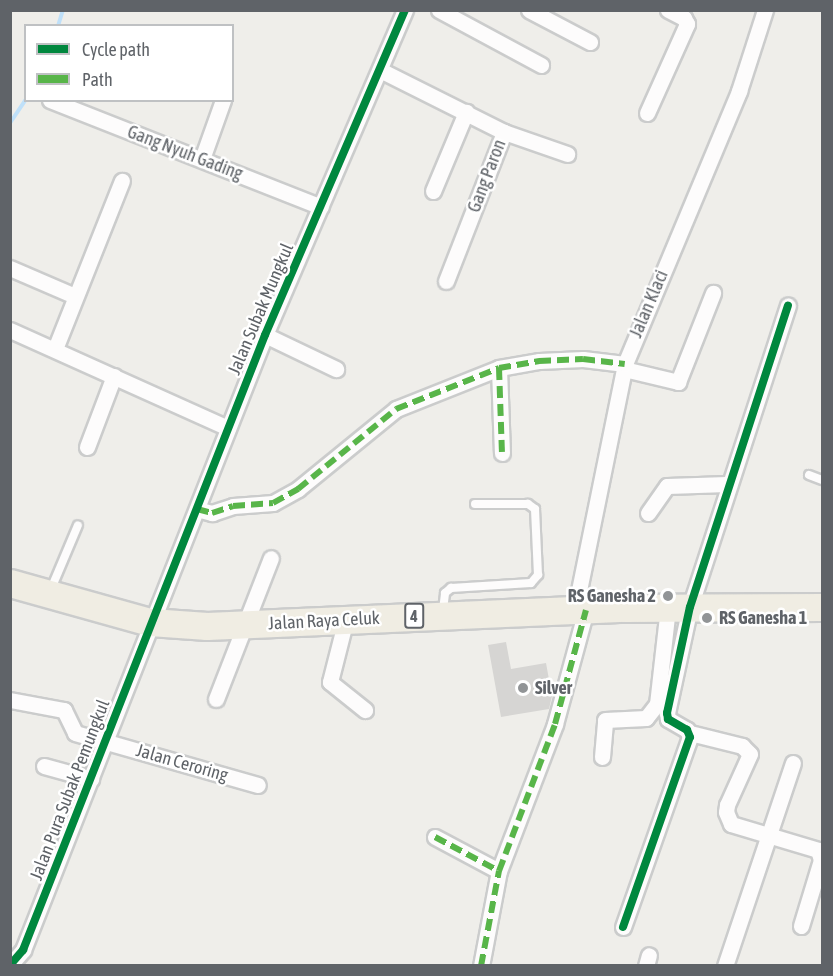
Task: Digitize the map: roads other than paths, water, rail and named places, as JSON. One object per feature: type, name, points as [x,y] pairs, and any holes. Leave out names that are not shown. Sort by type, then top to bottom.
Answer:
[{"type":"highway","name":"Jalan Raya Celuk","points":[[10,584],[150,622],[247,624],[443,614],[822,607]]},
{"type":"street","name":"Jalan Subak Mungkul","points":[[150,622],[265,335],[405,10]]},
{"type":"street","points":[[439,10],[541,64]]},
{"type":"street","points":[[529,10],[590,42]]},
{"type":"street","points":[[647,112],[687,24],[684,18],[668,10]]},
{"type":"street","name":"Jalan Klaci","points":[[481,966],[499,871],[555,724],[581,610],[624,367],[739,91],[765,10]]},
{"type":"street","name":"Gang Paron","points":[[381,70],[504,132],[446,281]]},
{"type":"street","name":"Gang Nyuh Gading","points":[[55,102],[321,207]]},
{"type":"street","points":[[202,159],[222,102]]},
{"type":"street","points":[[433,190],[466,112]]},
{"type":"street","points":[[504,132],[567,154]]},
{"type":"street","points":[[55,349],[122,181]]},
{"type":"street","points":[[10,268],[75,296]]},
{"type":"street","points":[[197,509],[212,513],[233,506],[273,503],[298,489],[396,409],[499,368],[572,360],[624,367],[678,382],[713,293]]},
{"type":"street","points":[[602,757],[604,720],[646,718],[654,710],[675,611],[727,484],[788,306]]},
{"type":"street","points":[[10,330],[228,428]]},
{"type":"street","points":[[265,335],[336,369]]},
{"type":"street","points":[[499,368],[502,453]]},
{"type":"street","points":[[87,447],[114,376]]},
{"type":"street","points":[[648,513],[667,486],[727,484]]},
{"type":"street","points":[[216,699],[271,558]]},
{"type":"street","points":[[675,611],[667,713],[670,721],[690,733],[748,751],[749,759],[726,812],[736,828],[815,848],[820,855],[801,926]]},
{"type":"street","points":[[346,619],[330,681],[365,710]]},
{"type":"street","name":"Jalan Pura Subak Pemungkul","points":[[10,965],[23,950],[106,742],[150,622]]},
{"type":"street","name":"Jalan Ceroring","points":[[10,700],[64,710],[71,731],[258,785]]},
{"type":"street","points":[[623,927],[690,733]]},
{"type":"street","points":[[725,966],[793,763]]},
{"type":"street","points":[[44,766],[91,779]]},
{"type":"street","points":[[435,837],[499,871]]},
{"type":"lane","points":[[809,475],[822,480]]},
{"type":"lane","points":[[443,614],[445,593],[451,588],[531,583],[538,575],[535,509],[528,504],[475,504]]},
{"type":"lane","points":[[49,594],[78,525]]},
{"type":"waterway","points":[[59,24],[63,10]]},
{"type":"waterway","points":[[10,123],[24,102]]},
{"type":"place","name":"RS Ganesha 2","points":[[668,596]]},
{"type":"place","name":"RS Ganesha 1","points":[[707,618]]},
{"type":"place","name":"Silver","points":[[523,688]]}]
